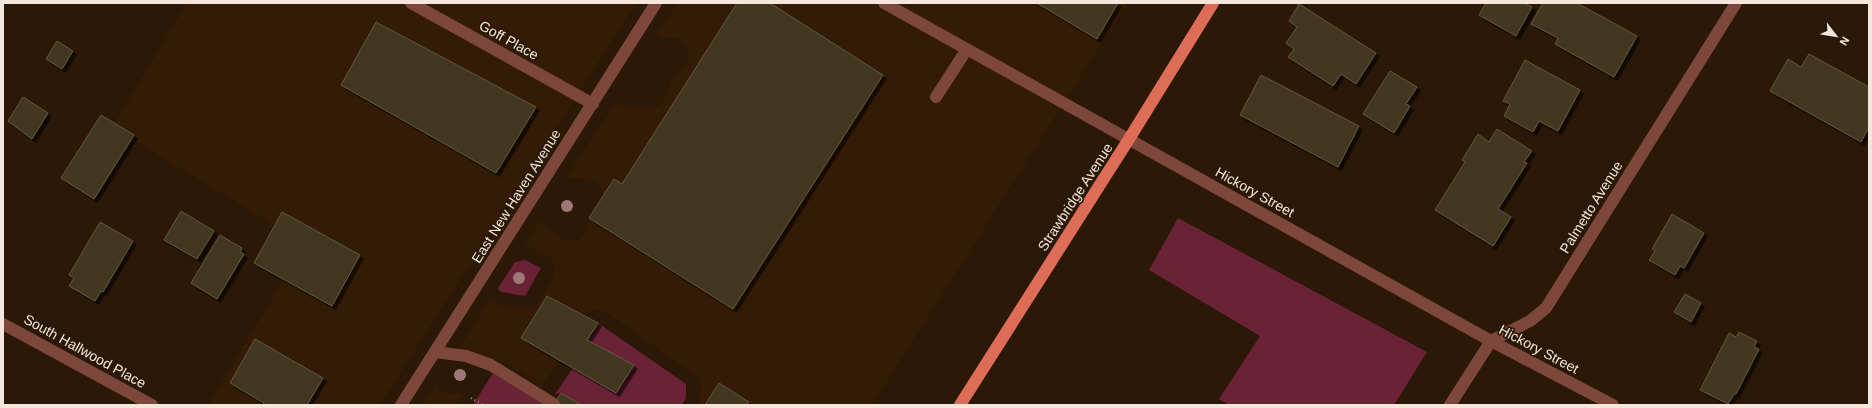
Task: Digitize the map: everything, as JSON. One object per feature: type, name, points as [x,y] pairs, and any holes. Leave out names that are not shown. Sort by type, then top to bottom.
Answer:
[{"type":"main road","name":"Strawbridge Avenue","points":[[960,405],[1129,139],[1213,3]]},
{"type":"street","name":"Goff Place","points":[[411,3],[593,104]]},
{"type":"street","name":"East New Haven Avenue","points":[[401,405],[656,3]]},
{"type":"street","name":"Hickory Street","points":[[884,3],[1491,340],[1613,405]]},
{"type":"street","name":"Palmetto Avenue","points":[[1491,340],[1530,320],[1546,308],[1736,3]]},
{"type":"street","points":[[936,98],[968,49]]},
{"type":"street","name":"South Hallwood Place","points":[[3,324],[152,405]]},
{"type":"street","points":[[1450,405],[1491,340]]},
{"type":"street","points":[[435,352],[466,356],[491,365],[554,404]]},
{"type":"path","points":[[471,398],[483,405]]},
{"type":"shaded area","points":[[187,3],[636,3],[380,405],[208,405],[305,244],[112,127]]},
{"type":"shaded area","points":[[677,3],[1127,3],[872,405],[699,405],[701,386],[698,377],[606,312],[597,309],[588,311],[585,314],[574,331],[561,359],[542,385],[504,362],[492,359],[485,361],[458,350],[490,299],[500,306],[524,309],[532,309],[539,303],[554,275],[555,267],[552,259],[548,256],[524,246],[541,219],[547,227],[565,240],[578,240],[583,235],[601,199],[602,191],[598,184],[590,179],[566,178],[615,103],[624,107],[650,109],[655,108],[663,102],[670,89],[671,80],[677,76],[688,60],[689,52],[686,45],[679,39],[656,36]]},
{"type":"shaded area","points":[[1178,218],[1427,352],[1394,405],[1229,405],[1219,399],[1260,336],[1149,270]]},
{"type":"shaded area","points":[[525,260],[541,268],[525,296],[501,292],[498,288],[515,262]]},
{"type":"shaded area","points":[[598,323],[686,384],[686,398],[682,405],[581,405],[561,393],[555,394],[573,368],[616,393],[634,366],[587,340]]},
{"type":"shaded area","points":[[493,373],[545,405],[473,405]]},
{"type":"shaded area","points":[[436,385],[446,393],[462,394],[456,405],[423,405]]},
{"type":"building","points":[[737,3],[770,3],[883,75],[733,309],[589,218],[614,179],[622,184]]},
{"type":"building","points":[[1037,3],[1118,3],[1097,39]]},
{"type":"building","points":[[1486,3],[1524,3],[1532,7],[1516,36],[1479,15]]},
{"type":"building","points":[[1543,3],[1577,3],[1637,36],[1614,77],[1555,44],[1558,38],[1531,24]]},
{"type":"building","points":[[1299,4],[1376,53],[1356,84],[1341,74],[1333,86],[1288,57],[1294,49],[1286,43],[1297,27],[1289,21]]},
{"type":"building","points":[[376,22],[536,107],[496,173],[341,85]]},
{"type":"building","points":[[57,41],[73,51],[62,69],[46,59]]},
{"type":"building","points":[[1809,54],[1869,87],[1869,127],[1861,142],[1770,91],[1788,59],[1801,67]]},
{"type":"building","points":[[1525,60],[1580,90],[1558,131],[1539,121],[1533,132],[1504,116],[1510,104],[1503,101]]},
{"type":"building","points":[[1390,71],[1417,87],[1406,104],[1410,106],[1394,133],[1363,114]]},
{"type":"building","points":[[1261,75],[1359,126],[1338,167],[1240,115]]},
{"type":"building","points":[[23,97],[48,113],[32,139],[8,121]]},
{"type":"building","points":[[101,115],[134,135],[94,199],[61,178]]},
{"type":"building","points":[[1497,129],[1532,151],[1524,162],[1527,163],[1498,209],[1511,217],[1493,246],[1435,210],[1465,162],[1462,160],[1478,134],[1489,142]]},
{"type":"building","points":[[181,211],[214,231],[197,259],[164,240]]},
{"type":"building","points":[[282,212],[360,255],[332,306],[254,263]]},
{"type":"building","points":[[1672,214],[1704,233],[1684,268],[1680,266],[1675,275],[1649,260],[1655,251],[1652,249]]},
{"type":"building","points":[[100,222],[133,241],[103,292],[101,291],[95,301],[69,286],[74,278],[69,275]]},
{"type":"building","points":[[220,235],[242,248],[240,252],[244,254],[217,299],[191,283]]},
{"type":"building","points":[[1685,294],[1701,303],[1691,322],[1674,312]]},
{"type":"building","points":[[547,296],[598,323],[587,340],[634,365],[616,393],[521,338]]},
{"type":"building","points":[[1739,332],[1757,341],[1754,347],[1759,349],[1736,394],[1734,394],[1728,404],[1700,390],[1729,333],[1736,337]]},
{"type":"building","points":[[255,339],[323,378],[307,405],[263,405],[264,403],[230,383]]},
{"type":"building","points":[[719,383],[749,402],[747,405],[705,405]]},
{"type":"building","points":[[561,393],[581,405],[553,405]]}]
